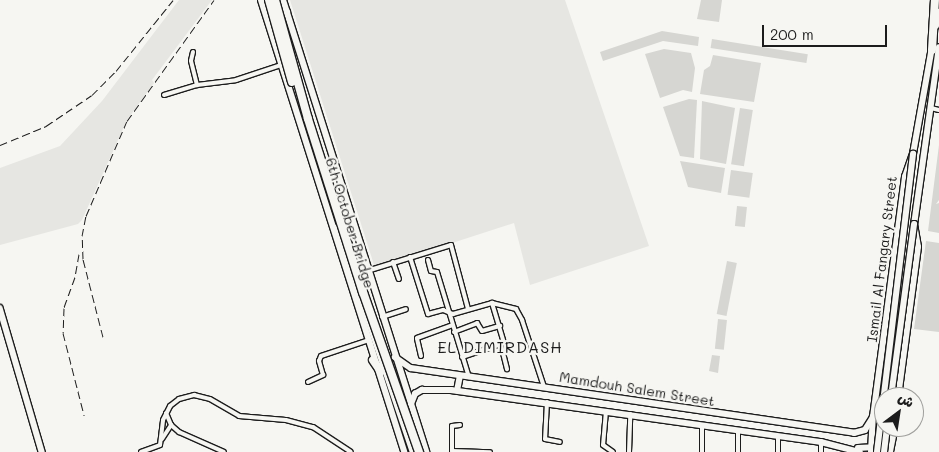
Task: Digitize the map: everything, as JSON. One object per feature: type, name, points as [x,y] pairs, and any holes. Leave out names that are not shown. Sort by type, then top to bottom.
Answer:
[{"type":"highway","name":"6th October Bridge","points":[[269,0],[358,293],[414,452]]},
{"type":"highway","name":"6th October Bridge","points":[[276,0],[308,118],[363,292],[420,452]]},
{"type":"highway","points":[[276,0],[286,12]]},
{"type":"highway","points":[[935,0],[937,49]]},
{"type":"highway","points":[[373,360],[379,368],[409,452]]},
{"type":"main road","points":[[261,0],[369,340],[373,360],[404,452]]},
{"type":"main road","points":[[283,0],[339,186],[426,452]]},
{"type":"main road","name":"Ismail Al Fangary Street","points":[[899,385],[918,247],[914,225],[931,108],[936,101],[939,12]]},
{"type":"main road","name":"Ismail Al Fangary Street","points":[[873,451],[873,417],[905,177],[913,154],[937,49]]},
{"type":"main road","points":[[290,93],[302,100],[309,88]]},
{"type":"main road","points":[[873,451],[913,154]]},
{"type":"main road","points":[[320,188],[327,182],[339,186]]},
{"type":"main road","points":[[892,387],[914,225]]},
{"type":"main road","points":[[0,308],[42,452]]},
{"type":"main road","name":"Mamdouh Salem Street","points":[[393,354],[411,368],[854,433],[865,430],[873,417]]},
{"type":"main road","points":[[881,368],[890,372],[901,371]]},
{"type":"main road","points":[[458,391],[460,376]]},
{"type":"main road","points":[[878,381],[890,379],[899,385]]},
{"type":"main road","name":"Mamdouh Salem Street","points":[[410,406],[413,397],[422,390],[458,391],[821,442],[853,448],[860,452]]},
{"type":"main road","points":[[687,423],[688,410]]},
{"type":"main road","points":[[751,432],[752,419]]},
{"type":"main road","points":[[884,452],[886,437]]},
{"type":"main road","points":[[853,448],[873,451],[885,442],[888,437]]},
{"type":"main road","points":[[890,452],[892,437]]},
{"type":"street","points":[[193,52],[191,61],[197,85]]},
{"type":"street","points":[[164,95],[197,85],[236,80],[281,65]]},
{"type":"street","points":[[931,108],[939,110]]},
{"type":"street","points":[[367,271],[453,246],[468,309]]},
{"type":"street","points":[[410,257],[427,313],[443,310],[448,313],[492,303],[509,306],[519,314],[544,387]]},
{"type":"street","points":[[428,260],[431,270],[437,272],[469,377]]},
{"type":"street","points":[[393,262],[399,279]]},
{"type":"street","points":[[492,303],[504,343],[501,345],[506,369]]},
{"type":"street","points":[[382,317],[406,310]]},
{"type":"street","points":[[454,332],[476,323],[482,331],[500,326]]},
{"type":"street","points":[[421,356],[417,338],[452,325]]},
{"type":"street","points":[[308,382],[323,375],[319,361],[321,356],[369,340]]},
{"type":"street","points":[[462,357],[501,345]]},
{"type":"street","points":[[162,439],[166,413],[179,399],[200,395],[239,416],[286,420],[313,427],[351,452]]},
{"type":"street","points":[[547,402],[545,439],[560,442]]},
{"type":"street","points":[[606,411],[603,445],[613,452]]},
{"type":"street","points":[[166,413],[171,424],[184,435],[224,452]]},
{"type":"street","points":[[629,452],[630,414]]},
{"type":"street","points":[[141,452],[158,447],[171,424]]},
{"type":"street","points":[[460,425],[452,426],[451,449],[464,452],[490,452]]},
{"type":"street","points":[[702,425],[702,452]]},
{"type":"street","points":[[738,430],[738,452]]},
{"type":"street","points":[[778,437],[778,452]]},
{"type":"street","points":[[821,442],[821,452]]},
{"type":"shaded area","points":[[179,0],[212,0],[152,80],[154,83],[127,120],[82,220],[78,224],[0,245],[0,168],[60,146],[102,101]]},
{"type":"shaded area","points":[[290,0],[565,0],[649,246],[530,285],[514,223],[375,268]]},
{"type":"shaded area","points":[[701,0],[722,0],[719,22],[697,19]]},
{"type":"shaded area","points":[[662,31],[699,37],[698,46],[663,41],[603,61],[600,52]]},
{"type":"shaded area","points":[[712,39],[808,54],[806,63],[711,48]]},
{"type":"shaded area","points":[[664,49],[691,53],[695,68],[692,92],[683,90],[660,98],[645,54]]},
{"type":"shaded area","points":[[713,55],[761,63],[754,102],[700,94],[704,70],[710,66]]},
{"type":"shaded area","points":[[689,99],[697,100],[694,158],[680,156],[663,107]]},
{"type":"shaded area","points":[[702,101],[735,108],[726,164],[700,159]]},
{"type":"shaded area","points":[[740,108],[753,110],[744,166],[731,164]]},
{"type":"shaded area","points":[[939,145],[939,200],[936,204],[939,203],[939,233],[928,231]]},
{"type":"shaded area","points":[[680,161],[725,168],[721,193],[688,187]]},
{"type":"shaded area","points":[[731,170],[753,173],[749,198],[728,195]]},
{"type":"shaded area","points":[[737,206],[747,207],[745,227],[735,226]]},
{"type":"shaded area","points":[[926,241],[939,243],[939,332],[914,329]]},
{"type":"shaded area","points":[[727,261],[737,263],[727,316],[717,314]]},
{"type":"shaded area","points":[[718,319],[727,320],[724,350],[715,349]]},
{"type":"shaded area","points":[[712,355],[720,356],[718,373],[709,371]]},
{"type":"railway","points":[[0,145],[46,126],[92,95],[116,71],[173,0]]},
{"type":"railway","points":[[103,337],[83,259],[82,236],[86,216],[127,121],[214,0]]},
{"type":"railway","points":[[79,254],[75,277],[64,308],[63,333],[84,415]]},
{"type":"district","name":"EL DIMIRDASH","points":[[500,347]]}]
